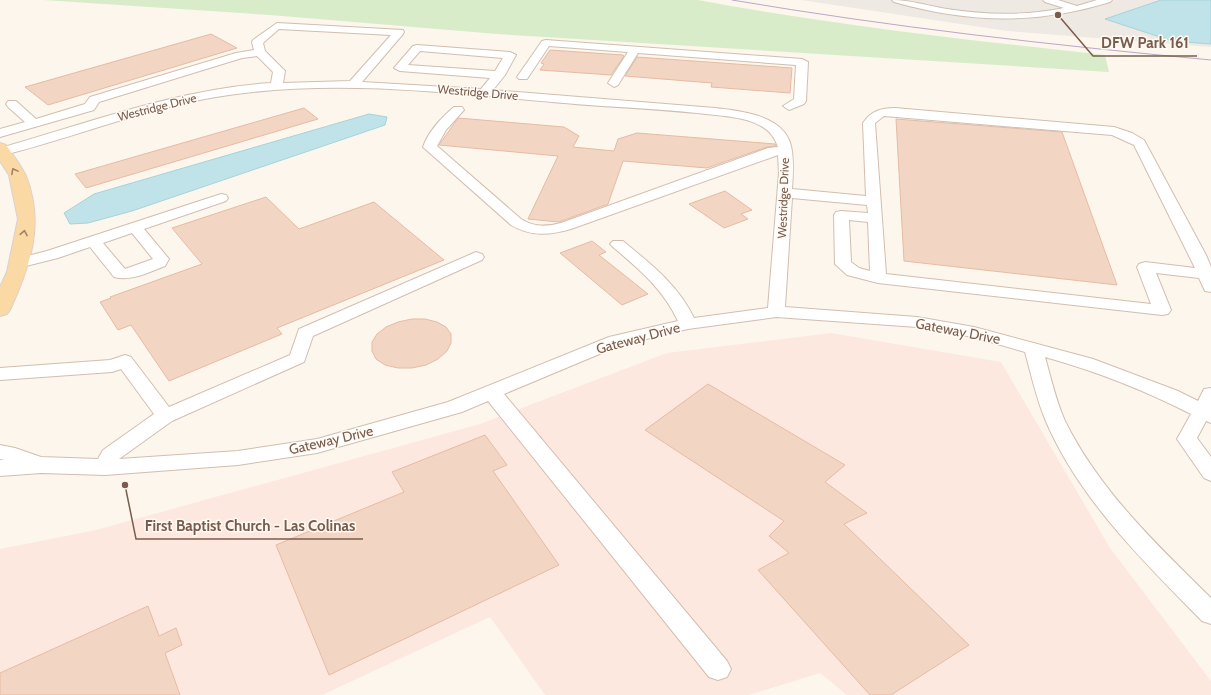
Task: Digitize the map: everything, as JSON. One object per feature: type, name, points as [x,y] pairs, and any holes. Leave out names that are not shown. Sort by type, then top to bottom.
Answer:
[{"type":"main road","points":[[0,310],[17,272],[27,219],[24,200],[17,175],[1,150]]},
{"type":"street","points":[[897,0],[938,11],[973,15],[1049,14],[1078,10],[1107,0]]},
{"type":"street","points":[[1048,0],[1078,10]]},
{"type":"street","points":[[276,86],[279,71],[260,52],[257,42],[277,26],[399,32],[354,84]]},
{"type":"street","points":[[523,77],[546,43],[802,62],[800,101],[789,106]]},
{"type":"street","points":[[484,93],[499,75],[510,55],[417,48],[400,68],[499,75]]},
{"type":"street","points":[[614,83],[635,49]]},
{"type":"street","points":[[0,133],[90,107],[94,100],[161,79],[240,55],[260,52]]},
{"type":"street","points":[[161,79],[183,99]]},
{"type":"street","name":"Westridge Drive","points":[[1,150],[128,113],[183,99],[276,86],[315,83],[354,84],[484,93],[740,115],[765,123],[778,134],[784,145],[785,193],[781,262],[776,312]]},
{"type":"street","points":[[12,104],[34,123]]},
{"type":"street","points":[[458,110],[452,114],[433,140],[430,147],[516,222],[532,230],[543,231],[566,226],[773,151],[785,151]]},
{"type":"street","points":[[878,278],[869,123],[873,116],[881,112],[895,112],[1114,131],[1139,142],[1198,255],[1208,281]]},
{"type":"street","points":[[785,193],[874,202]]},
{"type":"street","points":[[18,263],[52,255],[221,198]]},
{"type":"street","points":[[875,218],[841,215],[843,264],[853,272],[878,278],[1162,310],[1145,268],[1208,281]]},
{"type":"street","points":[[93,241],[120,274],[128,274],[159,263],[161,259],[136,227]]},
{"type":"street","points":[[618,244],[659,278],[679,303],[688,324]]},
{"type":"street","points":[[104,468],[110,455],[165,416],[298,358],[305,333],[476,257]]},
{"type":"street","name":"Gateway Drive","points":[[0,468],[41,465],[104,468],[238,458],[317,446],[455,407],[615,341],[688,324],[776,312],[917,322],[974,332],[1087,363],[1171,396],[1208,407]]},
{"type":"street","points":[[1033,347],[1055,419],[1079,465],[1144,548],[1211,614]]},
{"type":"street","points":[[0,374],[112,366],[125,361],[165,416]]},
{"type":"street","points":[[492,392],[718,669]]},
{"type":"street","points":[[1208,407],[1187,439],[1211,474]]},
{"type":"street","name":"Gateway Drive","points":[[0,452],[8,453],[41,465]]},
{"type":"shaded area","points":[[801,0],[1211,0],[1211,47],[1007,31]]},
{"type":"shaded area","points":[[831,333],[1001,362],[1110,548],[1211,681],[1211,695],[847,695],[820,673],[749,695],[545,695],[490,617],[322,695],[0,695],[0,549],[96,530],[480,424],[667,353]]},
{"type":"green space","points":[[43,0],[698,0],[799,17],[952,38],[1105,55],[1109,72],[497,34],[270,15]]},
{"type":"water","points":[[1161,0],[1211,0],[1211,44],[1172,41],[1105,19]]},
{"type":"water","points":[[369,114],[387,117],[385,125],[132,211],[88,223],[70,224],[64,213],[94,194]]},
{"type":"building","points":[[211,34],[237,48],[48,105],[25,87]]},
{"type":"building","points":[[550,50],[624,56],[611,75],[540,70],[544,64],[541,63]]},
{"type":"building","points":[[637,57],[792,68],[790,93],[711,87],[712,83],[625,76]]},
{"type":"building","points":[[304,108],[318,119],[86,188],[75,174]]},
{"type":"building","points":[[458,118],[564,127],[579,136],[573,147],[614,151],[618,139],[637,133],[775,144],[776,146],[767,147],[707,168],[623,161],[608,204],[559,222],[528,219],[558,156],[439,145]]},
{"type":"building","points":[[896,119],[1062,132],[1117,285],[904,261]]},
{"type":"building","points":[[725,191],[752,210],[741,214],[748,219],[724,228],[689,204]]},
{"type":"building","points":[[266,197],[299,229],[374,202],[444,260],[277,328],[282,334],[169,381],[131,325],[118,330],[100,302],[202,264],[172,228]]},
{"type":"building","points":[[592,241],[606,252],[599,255],[648,294],[622,305],[560,253]]},
{"type":"building","points":[[412,319],[425,319],[437,322],[446,327],[451,334],[451,343],[447,351],[438,359],[426,365],[412,368],[398,368],[385,365],[376,359],[372,351],[372,342],[377,334],[386,327],[398,322]]},
{"type":"building","points":[[708,384],[845,465],[825,482],[867,513],[844,524],[969,645],[891,695],[870,695],[758,570],[789,553],[769,536],[784,521],[645,430]]},
{"type":"building","points":[[485,435],[507,465],[493,471],[559,565],[329,675],[276,545],[404,492],[392,472]]},
{"type":"building","points":[[148,606],[159,636],[176,628],[182,645],[165,653],[180,695],[0,695],[0,673]]},
{"type":"tram line","points":[[732,0],[911,27],[1211,60]]},
{"type":"place","name":"DFW Park 161","points":[[1058,15]]},
{"type":"place","name":"First Baptist Church - Las Colinas","points":[[125,485]]}]
